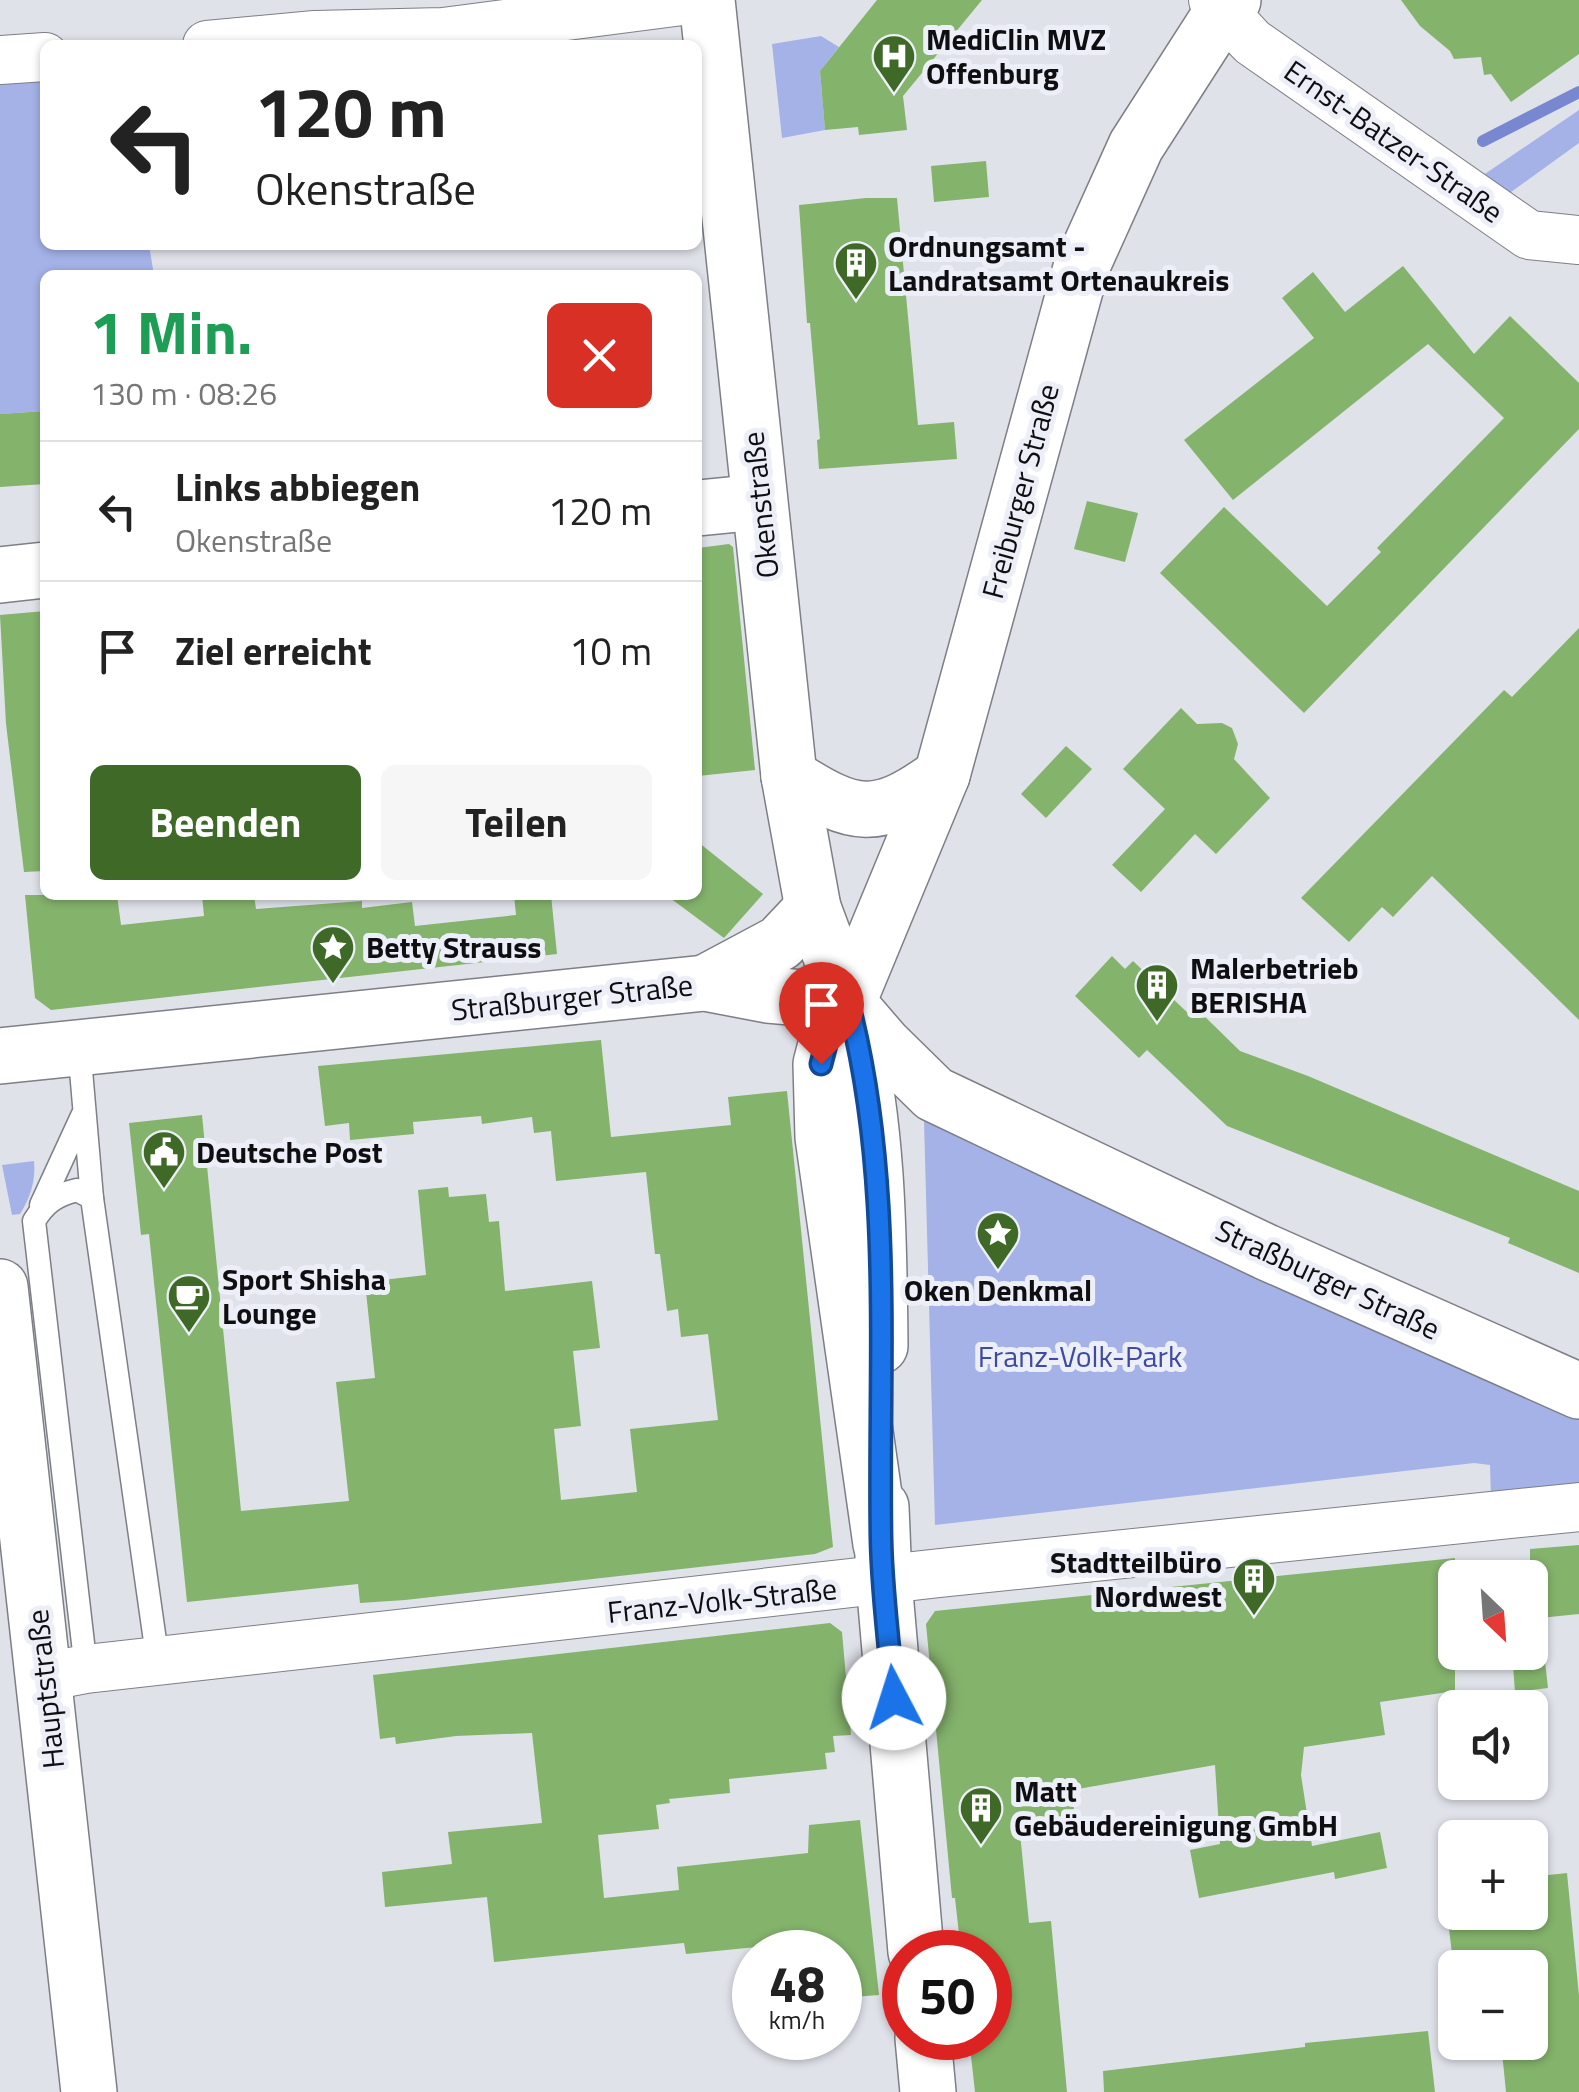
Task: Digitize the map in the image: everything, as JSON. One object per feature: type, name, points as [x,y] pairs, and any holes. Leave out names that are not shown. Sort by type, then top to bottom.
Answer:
[{"type":"main road","name":"Okenstraße","points":[[708,0],[789,776],[813,908],[848,1002],[870,1107],[879,1228],[882,1563]]},
{"type":"main road","name":"Freiburger Straße","points":[[848,1002],[942,776],[1081,268],[1136,146],[1222,4]]},
{"type":"main road","points":[[702,508],[760,502]]},
{"type":"main road","points":[[0,574],[40,570]]},
{"type":"main road","points":[[789,776],[838,805],[874,810],[916,794],[942,776]]},
{"type":"main road","points":[[705,983],[764,954],[796,929],[813,908]]},
{"type":"main road","name":"Straßburger Straße","points":[[0,1056],[705,983],[768,995],[848,1002],[884,1045],[934,1094],[1266,1252],[1579,1391]]},
{"type":"main road","name":"Okenstraße","points":[[848,1002],[828,1037],[821,1064],[823,1137],[882,1563],[914,1930]]},
{"type":"main road","points":[[823,1137],[870,1107],[895,1098],[934,1094]]},
{"type":"main road","name":"Hauptstraße","points":[[0,1287],[65,1673],[89,2092]]},
{"type":"main road","points":[[925,2060],[928,2092]]},
{"type":"street","points":[[226,40],[313,17],[443,32],[690,0]]},
{"type":"street","name":"Ernst-Batzer-Straße","points":[[1222,4],[1252,42],[1529,235],[1579,240]]},
{"type":"street","points":[[0,60],[40,57]]},
{"type":"street","name":"Franz-Volk-Straße","points":[[65,1673],[882,1563],[1579,1507]]},
{"type":"lane","points":[[80,1047],[92,1198],[158,1662]]},
{"type":"lane","points":[[65,1673],[34,1220],[84,1113]]},
{"type":"lane","points":[[34,1220],[60,1194],[77,1190],[92,1198]]},
{"type":"green space","points":[[821,36],[839,47],[820,71],[825,130],[782,138],[772,44]]},
{"type":"green space","points":[[40,63],[40,250],[150,250],[153,270],[40,270],[40,411],[0,414],[0,65]]},
{"type":"green space","points":[[1579,110],[1579,143],[1500,200],[1476,180]]},
{"type":"green space","name":"Franz-Volk-Park","points":[[924,1121],[1579,1416],[1579,1489],[1491,1498],[1490,1465],[1474,1463],[935,1525]]},
{"type":"green space","points":[[34,1161],[29,1195],[20,1214],[12,1215],[2,1165]]},
{"type":"building","points":[[877,0],[982,0],[903,96],[907,130],[859,135],[858,127],[825,130],[820,71]]},
{"type":"building","points":[[1401,0],[1579,0],[1579,54],[1511,102],[1491,74],[1484,75],[1481,57],[1454,59],[1420,26]]},
{"type":"building","points":[[986,161],[989,197],[934,202],[931,166]]},
{"type":"building","name":"Ordnungsamt - Landratsamt Ortenaukreis","points":[[897,198],[918,425],[954,422],[957,459],[819,469],[820,439],[799,205]]},
{"type":"building","points":[[1403,266],[1474,354],[1510,316],[1579,383],[1579,429],[1304,713],[1160,573],[1224,507],[1327,606],[1381,552],[1377,548],[1504,418],[1428,344],[1233,500],[1184,440],[1314,338],[1282,298],[1313,272],[1345,312]]},
{"type":"building","points":[[40,411],[40,484],[0,487],[0,414]]},
{"type":"building","points":[[1087,501],[1138,513],[1125,562],[1074,549]]},
{"type":"building","points":[[729,544],[733,547],[755,770],[702,776],[702,547]]},
{"type":"building","points":[[40,611],[40,871],[24,872],[6,724],[0,615]]},
{"type":"building","points":[[1579,628],[1579,1020],[1432,876],[1393,917],[1382,907],[1349,942],[1301,898],[1504,690],[1512,697]]},
{"type":"building","points":[[1181,708],[1197,724],[1222,723],[1232,728],[1238,744],[1234,759],[1270,798],[1216,854],[1195,834],[1141,892],[1112,865],[1165,809],[1123,769]]},
{"type":"building","points":[[1066,746],[1092,769],[1046,818],[1021,794]]},
{"type":"building","points":[[702,845],[763,894],[724,938],[673,900],[702,900]]},
{"type":"building","points":[[25,895],[40,895],[40,900],[118,900],[121,925],[204,916],[202,900],[255,900],[256,909],[362,901],[362,908],[412,902],[415,926],[516,915],[514,900],[552,900],[557,954],[51,1010],[35,998]]},
{"type":"building","points":[[1112,956],[1125,969],[1133,961],[1190,1015],[1196,1008],[1240,1051],[1579,1191],[1579,1273],[1508,1243],[1510,1238],[1227,1126],[1147,1050],[1139,1058],[1075,996]]},
{"type":"building","points":[[601,1040],[611,1137],[731,1125],[728,1097],[787,1091],[833,1547],[815,1554],[405,1600],[360,1603],[358,1584],[187,1602],[149,1234],[141,1235],[129,1123],[202,1115],[241,1511],[349,1501],[336,1382],[375,1378],[365,1282],[426,1275],[418,1190],[448,1187],[449,1197],[486,1194],[489,1222],[499,1221],[505,1291],[592,1281],[600,1348],[573,1351],[581,1426],[554,1429],[561,1500],[637,1492],[630,1429],[718,1420],[708,1334],[681,1337],[678,1309],[667,1311],[660,1254],[655,1254],[646,1172],[556,1181],[551,1131],[534,1133],[532,1117],[482,1124],[481,1116],[413,1122],[414,1134],[350,1140],[349,1123],[325,1126],[318,1066]]},
{"type":"building","points":[[1579,1545],[1579,1614],[1548,1617],[1548,1560],[1530,1560],[1530,1549]]},
{"type":"building","points":[[1455,1558],[1438,1560],[1438,1670],[1455,1670],[1455,1690],[1380,1702],[1385,1735],[1304,1747],[1301,1775],[1312,1846],[1380,1832],[1387,1868],[1335,1879],[1334,1872],[1199,1898],[1190,1850],[1220,1844],[1215,1765],[1072,1790],[1076,1829],[1020,1833],[1029,1923],[1051,1921],[1067,2092],[975,2092],[971,2060],[1012,2060],[1012,1930],[959,1930],[952,1898],[926,1624],[935,1611]]},
{"type":"building","points":[[830,1623],[842,1632],[851,1735],[833,1736],[835,1752],[825,1753],[827,1769],[729,1779],[730,1793],[669,1799],[670,1803],[656,1805],[659,1829],[598,1835],[604,1898],[679,1890],[677,1867],[808,1853],[809,1825],[860,1820],[879,1995],[862,1996],[862,1930],[732,1930],[732,1949],[686,1954],[684,1943],[494,1962],[487,1897],[385,1907],[382,1872],[452,1864],[448,1832],[542,1823],[532,1733],[456,1736],[396,1744],[395,1737],[380,1739],[373,1675]]},
{"type":"building","points":[[1513,1670],[1546,1670],[1548,1688],[1515,1690]]},
{"type":"building","points":[[1567,1873],[1579,1996],[1579,2092],[1506,2092],[1503,2060],[1548,2060],[1548,1950],[1452,1950],[1449,1930],[1548,1930],[1548,1875]]},
{"type":"building","points":[[1428,2031],[1435,2092],[1104,2092],[1103,2071],[1305,2047],[1305,2043]]},
{"type":"waterway","points":[[1483,141],[1579,92]]},
{"type":"place","name":"MediClin MVZ Offenburg","points":[[894,94]]},
{"type":"place","name":"Ordnungsamt - Landratsamt Ortenaukreis","points":[[856,301]]},
{"type":"place","name":"Betty Strauss","points":[[333,985]]},
{"type":"place","name":"Malerbetrieb BERISHA","points":[[1157,1023]]},
{"type":"place","name":"Deutsche Post","points":[[164,1190]]},
{"type":"place","name":"Oken Denkmal","points":[[998,1271]]},
{"type":"place","name":"Sport Shisha Lounge","points":[[189,1334]]},
{"type":"place","name":"Stadtteilbüro Nordwest","points":[[1254,1617]]},
{"type":"place","name":"Matt Gebäudereinigung GmbH","points":[[981,1846]]},
{"type":"route","points":[[821,1064],[828,1037],[848,1002],[863,1059],[877,1182],[881,1544],[894,1698]]}]
